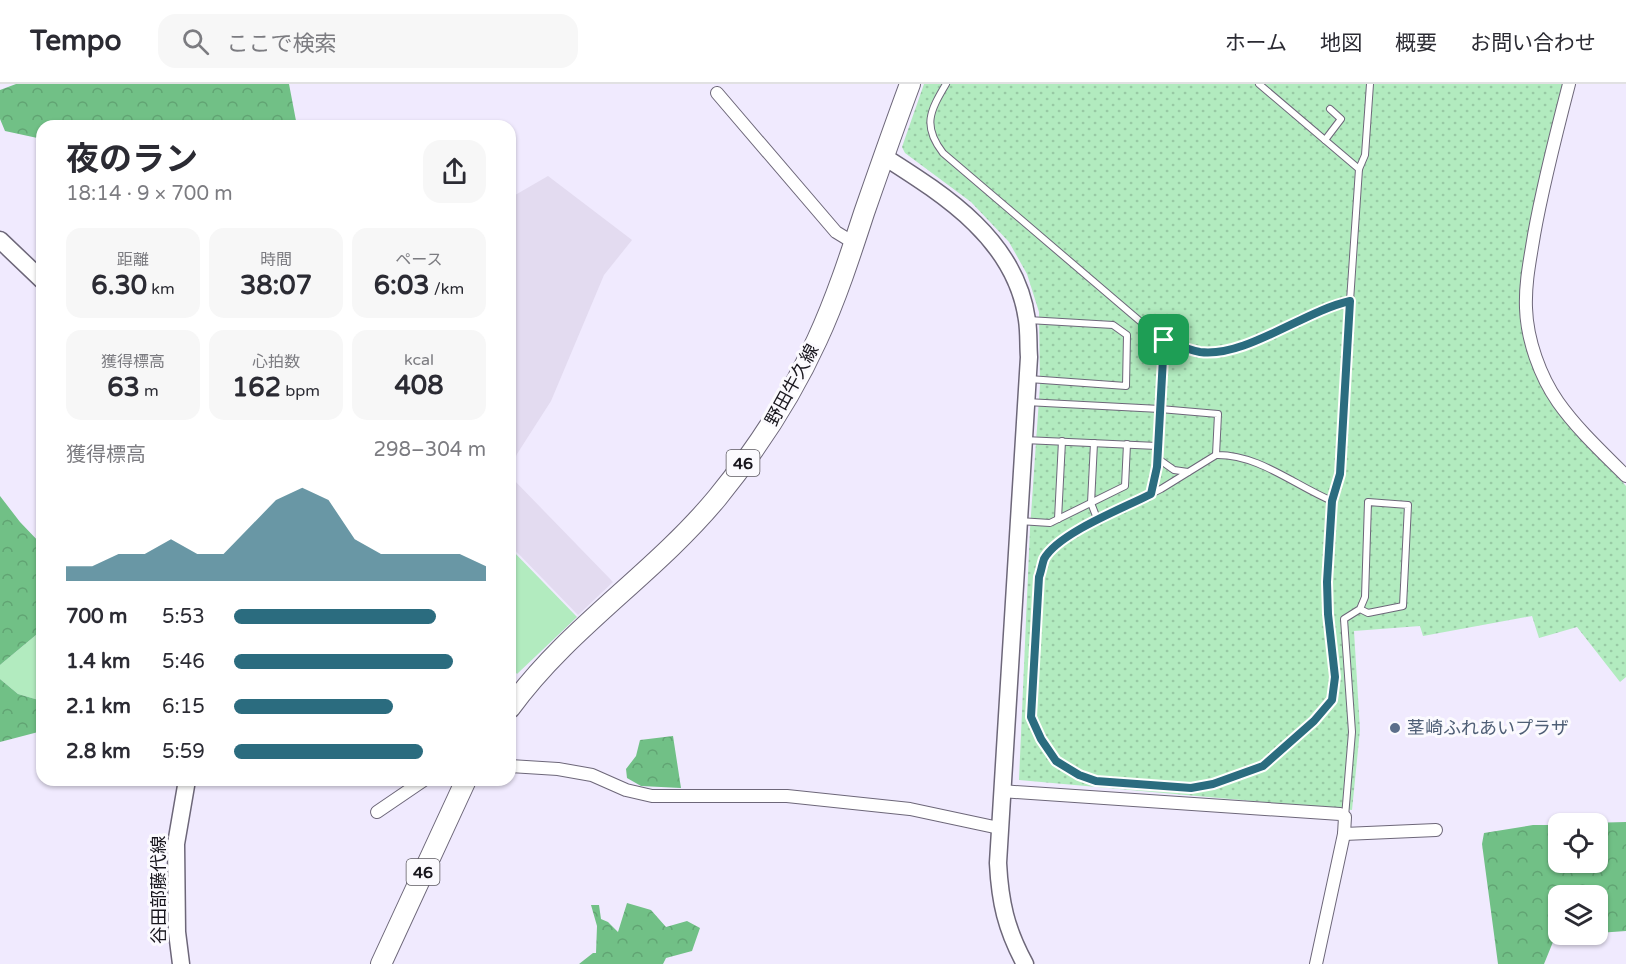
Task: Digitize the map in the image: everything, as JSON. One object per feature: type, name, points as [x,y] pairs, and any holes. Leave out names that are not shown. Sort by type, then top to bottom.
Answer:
[{"type":"main road","name":"野田牛久線","points":[[516,700],[555,655],[676,541],[715,499],[770,424],[808,357],[830,309],[910,84]]},
{"type":"main road","name":"46","points":[[381,964],[463,786]]},
{"type":"street","points":[[1569,84],[1538,213],[1526,280],[1526,310],[1534,350],[1558,402],[1626,476]]},
{"type":"street","points":[[717,93],[836,232],[854,243]]},
{"type":"street","points":[[883,156],[941,195],[984,230],[1004,256],[1012,272],[1024,303],[1027,320],[1026,402],[999,828],[999,891],[1003,914],[1014,944],[1025,964]]},
{"type":"street","points":[[0,240],[36,274]]},
{"type":"street","points":[[516,766],[558,769],[592,775],[627,790],[652,796],[787,796],[910,809],[999,828]]},
{"type":"street","name":"谷田部藤代線","points":[[181,964],[176,921],[176,844],[186,786]]},
{"type":"street","points":[[377,812],[415,786]]},
{"type":"street","points":[[1001,791],[1340,814],[1345,817],[1344,834],[1316,964]]},
{"type":"street","points":[[1344,834],[1436,830]]},
{"type":"lane","points":[[945,84],[930,115],[930,127],[934,141],[943,153],[1164,340],[1201,352],[1228,349],[1252,343],[1330,305],[1350,301]]},
{"type":"lane","points":[[1259,84],[1359,169]]},
{"type":"lane","points":[[1332,501],[1314,494],[1284,475],[1243,458],[1216,455],[1151,494],[1069,535],[1054,548],[1044,559],[1039,577],[1031,717],[1041,739],[1056,761],[1079,775],[1096,781],[1191,788],[1213,784],[1263,766],[1306,729],[1332,700],[1335,677],[1327,582],[1332,501],[1340,474],[1359,169],[1365,155],[1370,84]]},
{"type":"lane","points":[[1325,140],[1341,119],[1330,109]]},
{"type":"lane","points":[[1027,320],[1113,325],[1127,334],[1128,342],[1126,386],[1027,379]]},
{"type":"lane","points":[[1151,494],[1157,458],[1164,340]]},
{"type":"lane","points":[[1026,402],[1218,414],[1216,455]]},
{"type":"lane","points":[[1023,440],[1157,446]]},
{"type":"lane","points":[[1058,519],[1062,441]]},
{"type":"lane","points":[[1094,443],[1091,503],[1098,520]]},
{"type":"lane","points":[[1018,521],[1050,523],[1125,486],[1127,444]]},
{"type":"lane","points":[[1157,458],[1174,470],[1189,472]]},
{"type":"lane","points":[[1345,817],[1352,732],[1344,619],[1360,609],[1365,597],[1368,502],[1408,504],[1402,606],[1368,613],[1360,609]]},
{"type":"shaded area","points":[[548,176],[632,240],[604,275],[551,401],[516,456],[516,195]]},
{"type":"shaded area","points":[[516,482],[613,582],[578,615],[516,551]]},
{"type":"green space","points":[[16,84],[289,84],[296,120],[36,120],[36,138],[5,131],[0,119],[0,90]]},
{"type":"green space","points":[[924,84],[1563,84],[1522,278],[1535,365],[1583,438],[1626,486],[1626,677],[1620,682],[1577,627],[1539,638],[1532,616],[1423,636],[1420,626],[1354,631],[1360,730],[1352,810],[1019,780],[1030,529],[1040,385],[1039,312],[1027,274],[1009,242],[971,202],[905,153],[902,147]]},
{"type":"green space","points":[[0,496],[36,539],[36,635],[0,665]]},
{"type":"green space","points":[[516,554],[577,617],[516,673]]},
{"type":"green space","points":[[36,635],[36,699],[18,694],[0,679],[0,665]]},
{"type":"green space","points":[[0,679],[18,694],[36,699],[36,733],[0,742]]},
{"type":"green space","points":[[673,736],[681,788],[641,786],[627,778],[626,769],[636,756],[640,740]]},
{"type":"green space","points":[[1608,822],[1626,822],[1626,931],[1608,932],[1608,885],[1548,885],[1548,945],[1552,945],[1544,964],[1498,964],[1482,844],[1484,833],[1533,825],[1548,825],[1548,873],[1608,873]]},
{"type":"green space","points":[[627,903],[651,910],[666,927],[687,921],[700,928],[692,951],[666,958],[663,964],[579,964],[596,953],[597,926],[591,905],[599,905],[601,919],[608,922],[618,932]]},
{"type":"place","name":"茎崎ふれあいプラザ","points":[[1395,728]]},
{"type":"route","points":[[1350,301],[1340,474],[1332,501],[1327,582],[1335,677],[1332,700],[1290,744],[1263,766],[1213,784],[1191,788],[1096,781],[1079,775],[1056,761],[1041,739],[1031,717],[1039,577],[1044,559],[1069,535],[1151,494],[1157,467],[1164,340],[1201,352],[1228,349],[1252,343],[1330,305],[1350,301]]}]
